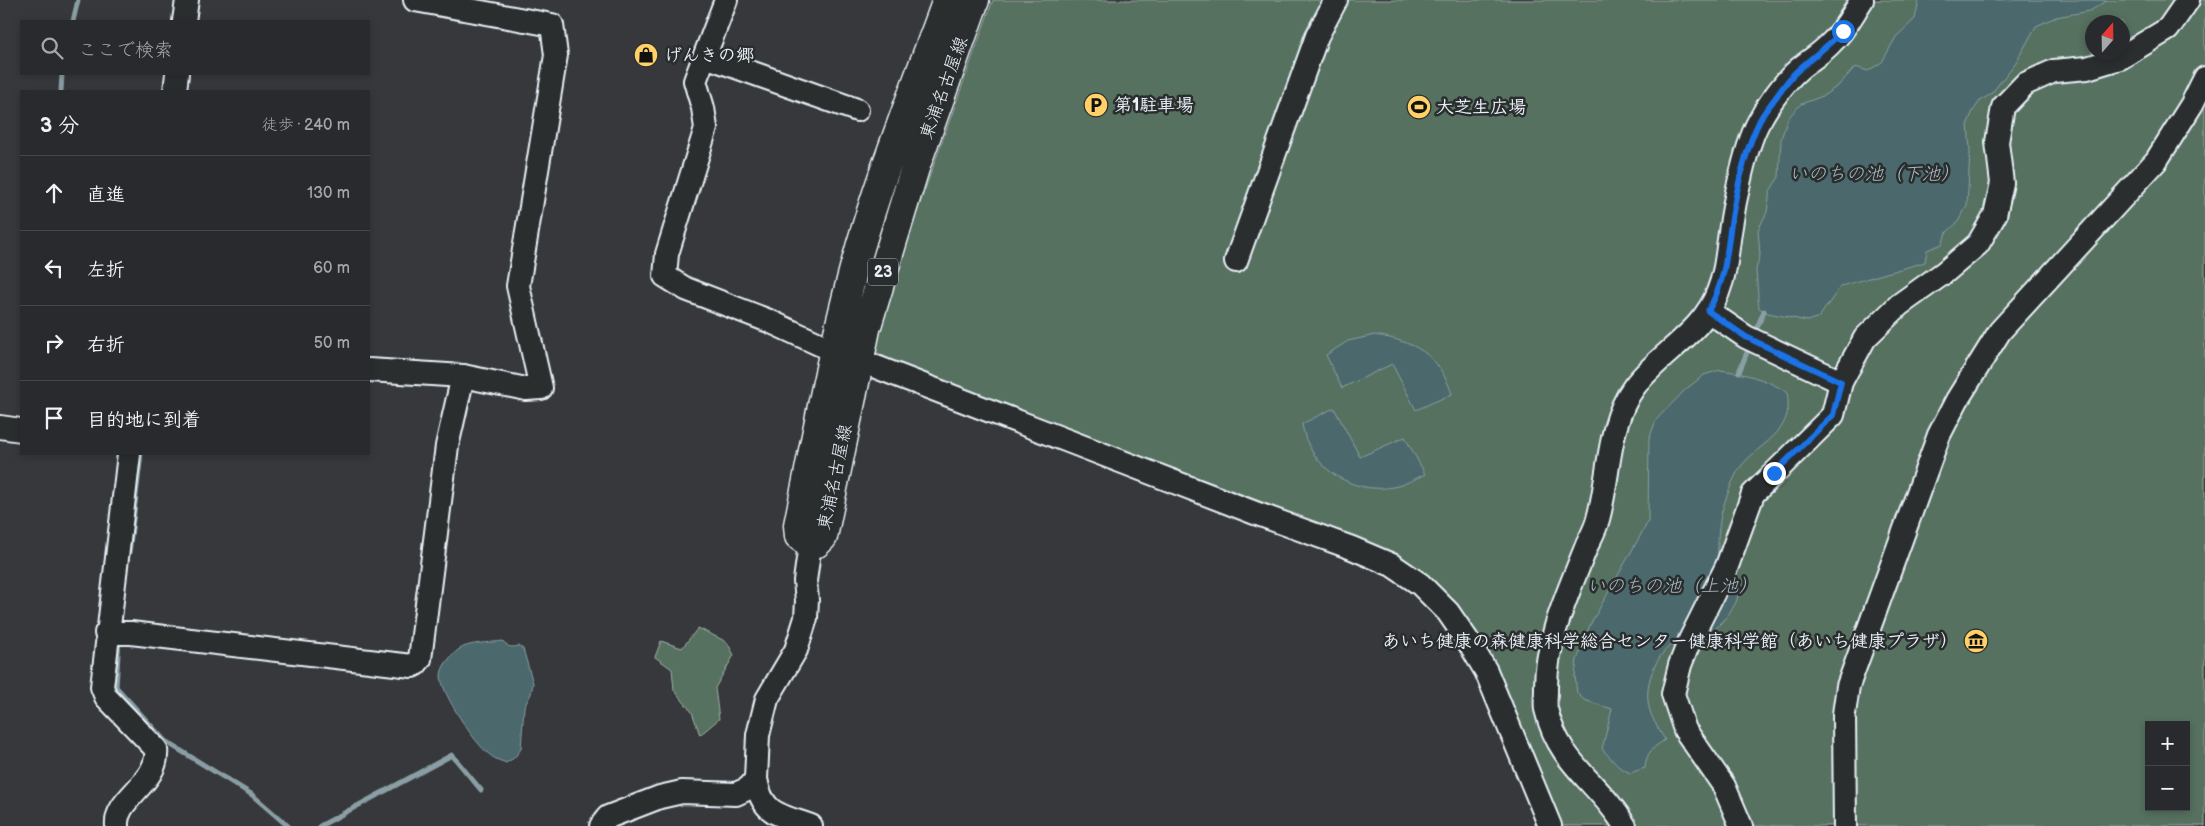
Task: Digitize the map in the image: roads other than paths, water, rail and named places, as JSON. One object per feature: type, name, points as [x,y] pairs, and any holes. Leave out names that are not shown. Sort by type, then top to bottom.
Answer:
[{"type":"main road","name":"東浦名古屋線","points":[[947,0],[873,208],[852,274],[832,350],[798,525],[799,536],[810,544],[817,543],[823,537],[866,329],[915,168],[976,0]]},
{"type":"street","points":[[184,20],[188,0]]},
{"type":"street","points":[[370,370],[462,376],[526,389],[541,388],[518,286],[556,55],[552,26],[415,0]]},
{"type":"street","points":[[726,0],[695,82],[703,108],[706,128],[667,254],[665,276],[686,289],[769,321],[832,350],[1352,548],[1399,570],[1420,584],[1448,612],[1486,672],[1550,826]]},
{"type":"street","points":[[1236,260],[1317,36],[1336,0]]},
{"type":"street","points":[[1625,826],[1616,811],[1574,766],[1560,745],[1546,708],[1546,673],[1560,614],[1598,520],[1620,414],[1633,388],[1690,334],[1708,311],[1718,294],[1726,266],[1730,229],[1743,172],[1751,140],[1761,118],[1782,87],[1797,70],[1814,59],[1843,31],[1862,0]]},
{"type":"street","points":[[1741,826],[1724,786],[1685,730],[1673,694],[1680,665],[1690,640],[1727,566],[1754,494],[1833,415],[1841,382],[1865,338],[1899,305],[1945,272],[1978,244],[1995,215],[2002,183],[1998,142],[2003,107],[2025,84],[2054,71],[2087,68],[2120,58],[2168,29],[2188,0]]},
{"type":"street","points":[[705,56],[857,110]]},
{"type":"street","points":[[175,90],[177,75]]},
{"type":"street","points":[[1845,826],[1844,714],[1848,686],[1939,435],[1957,400],[2000,332],[2156,161],[2192,104],[2205,78]]},
{"type":"street","points":[[1708,311],[1746,337],[1841,382]]},
{"type":"street","points":[[106,633],[140,634],[412,666],[416,664],[420,658],[448,446],[462,376]]},
{"type":"street","points":[[0,427],[20,430]]},
{"type":"street","points":[[117,826],[117,815],[154,769],[157,759],[156,749],[106,697],[102,687],[106,633],[129,455]]},
{"type":"street","points":[[810,544],[805,581],[806,618],[796,650],[767,699],[758,735],[756,779],[761,799],[765,806],[775,813],[811,826]]},
{"type":"street","points":[[600,826],[608,817],[660,797],[682,792],[736,794],[749,788],[756,779]]},
{"type":"water","name":"いのちの池（下池）","points":[[1919,0],[2107,0],[2090,11],[2056,17],[2036,26],[2016,62],[1991,94],[1980,101],[1973,111],[1968,123],[1970,152],[1967,206],[1957,223],[1946,233],[1942,244],[1927,250],[1925,262],[1841,286],[1819,317],[1807,321],[1768,313],[1759,308],[1756,270],[1760,255],[1758,230],[1767,212],[1770,191],[1779,177],[1781,139],[1788,118],[1801,104],[1823,96],[1839,85],[1855,67],[1868,71],[1882,62],[1896,37],[1915,19]]},
{"type":"water","points":[[1375,335],[1402,341],[1423,352],[1440,368],[1452,394],[1416,410],[1392,364],[1342,388],[1326,355],[1348,341]]},
{"type":"water","name":"いのちの池（上池）","points":[[1720,370],[1755,377],[1787,392],[1788,407],[1786,418],[1774,436],[1747,459],[1739,469],[1729,489],[1722,511],[1718,554],[1721,564],[1738,589],[1735,604],[1708,637],[1691,637],[1676,641],[1662,654],[1656,663],[1649,682],[1648,701],[1652,716],[1665,740],[1651,751],[1645,768],[1630,773],[1619,767],[1602,749],[1612,709],[1584,700],[1577,693],[1575,676],[1577,660],[1590,625],[1648,522],[1649,439],[1656,420],[1685,390],[1704,375]]},
{"type":"water","points":[[1334,408],[1360,457],[1405,437],[1425,474],[1397,486],[1377,488],[1347,482],[1334,474],[1313,453],[1306,439],[1302,424]]},
{"type":"water","points":[[503,641],[506,645],[519,646],[523,649],[533,683],[531,694],[524,707],[521,749],[514,758],[506,763],[491,756],[476,740],[452,706],[442,684],[441,676],[447,661],[455,652],[463,647]]},
{"type":"waterway","points":[[73,20],[78,0]]},
{"type":"waterway","points":[[61,90],[62,75]]},
{"type":"waterway","points":[[1754,335],[1764,311]]},
{"type":"waterway","points":[[1739,372],[1750,345]]},
{"type":"waterway","points":[[129,553],[141,455]]},
{"type":"waterway","points":[[119,638],[116,687],[165,741],[251,794],[288,826]]},
{"type":"waterway","points":[[320,826],[452,755],[481,790]]},
{"type":"place","name":"げんきの郷","points":[[646,55]]},
{"type":"place","name":"第1駐車場","points":[[1096,105]]},
{"type":"place","name":"大芝生広場","points":[[1419,107]]},
{"type":"place","name":"あいち健康の森健康科学総合センター健康科学館（あいち健康プラザ）","points":[[1976,641]]}]
